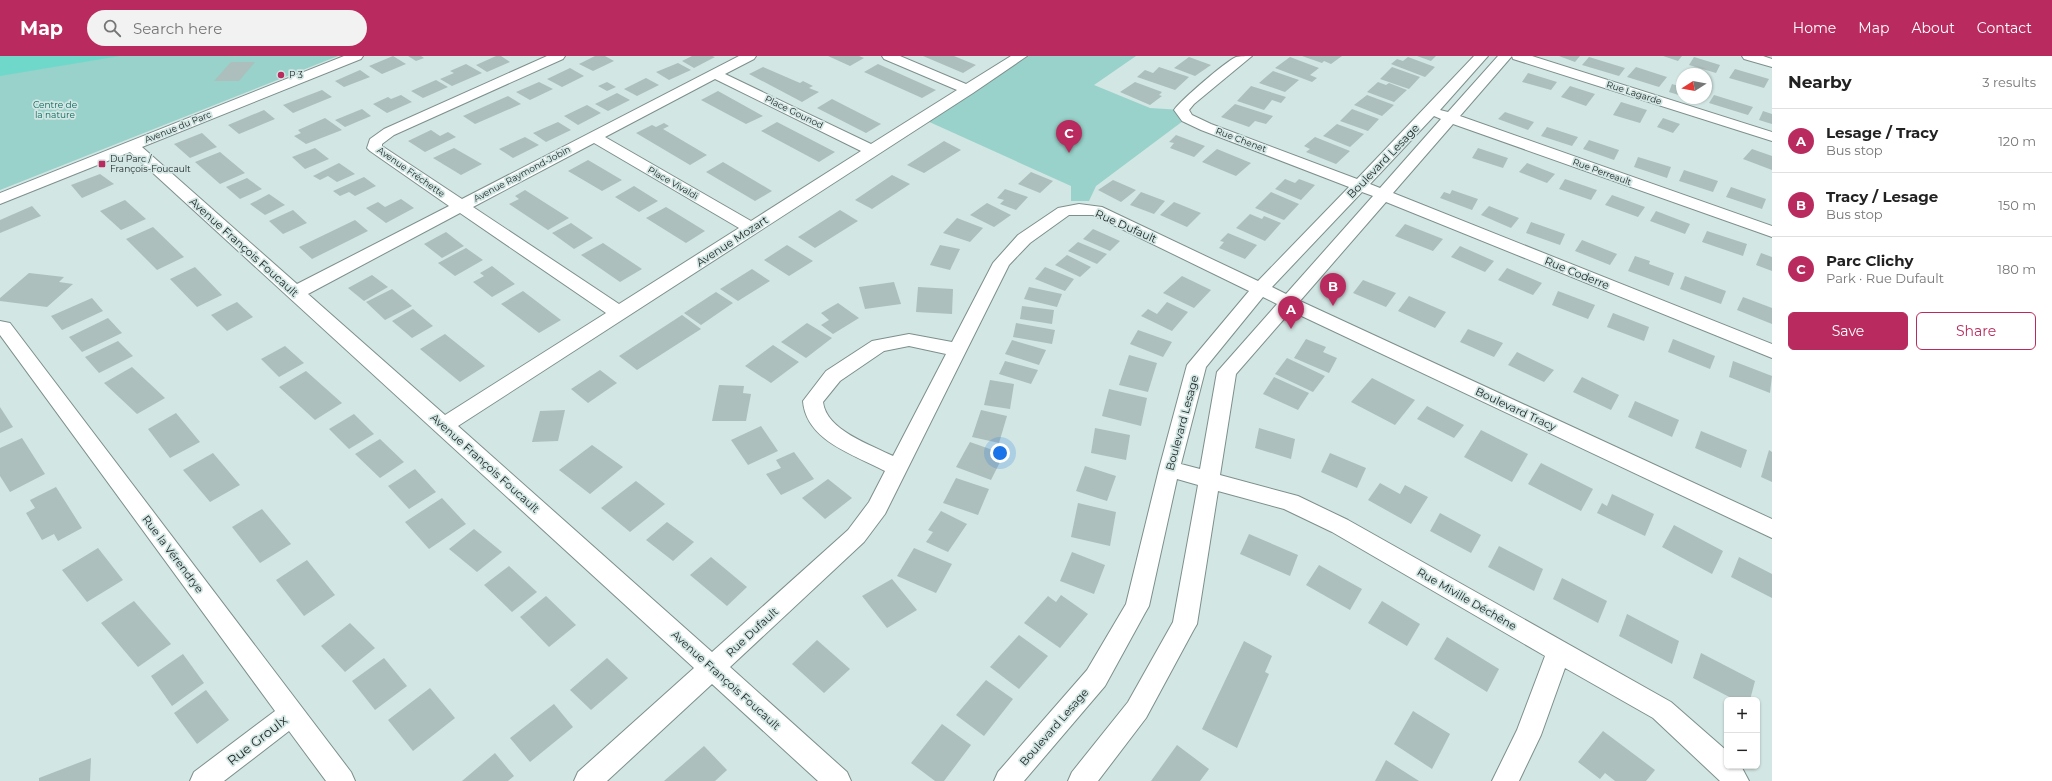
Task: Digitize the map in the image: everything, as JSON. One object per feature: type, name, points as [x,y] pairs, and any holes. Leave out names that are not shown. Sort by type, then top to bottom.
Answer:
[{"type":"street","name":"Avenue du Parc","points":[[0,199],[356,56]]},
{"type":"street","name":"Avenue Fréchette","points":[[558,56],[389,132],[374,142],[375,148],[460,207],[619,313]]},
{"type":"street","name":"Avenue Raymond-Jobin","points":[[295,292],[749,56]]},
{"type":"street","points":[[889,56],[968,90]]},
{"type":"street","name":"Avenue Mozart","points":[[443,426],[1020,56]]},
{"type":"street","name":"Rue Chenet","points":[[1245,56],[1189,101],[1181,110],[1187,118],[1206,127],[1382,195]]},
{"type":"street","name":"Boulevard Lesage","points":[[1007,781],[1096,678],[1137,606],[1169,469],[1197,365],[1260,289],[1431,111],[1481,56]]},
{"type":"street","name":"Boulevard Lesage","points":[[1081,781],[1137,710],[1185,624],[1227,372],[1505,56]]},
{"type":"street","name":"Rue Lagarde","points":[[1518,56],[1772,137]]},
{"type":"street","points":[[1749,56],[1772,63]]},
{"type":"street","name":"Place Gounod","points":[[715,74],[873,151]]},
{"type":"street","name":"Rue Perreault","points":[[1431,111],[1772,232]]},
{"type":"street","name":"Place Vivaldi","points":[[594,137],[752,228]]},
{"type":"street","name":"Avenue François Foucault","points":[[132,146],[838,781]]},
{"type":"street","name":"Rue Coderre","points":[[1382,195],[1772,351]]},
{"type":"street","name":"Rue Dufault","points":[[587,781],[856,536],[877,508],[959,350],[1002,263],[1024,239],[1064,211],[1079,209],[1096,210],[1260,289]]},
{"type":"street","name":"Boulevard Tracy","points":[[1260,289],[1772,528]]},
{"type":"street","name":"Rue la Vérendrye","points":[[2,327],[342,781]]},
{"type":"street","points":[[898,468],[830,433],[814,412],[813,401],[833,376],[879,346],[909,340],[959,350]]},
{"type":"street","name":"Rue Miville Déchêne","points":[[1169,469],[1290,502],[1340,526],[1662,710],[1727,769],[1736,781]]},
{"type":"street","points":[[1505,781],[1528,735],[1559,652]]},
{"type":"street","name":"Rue Groulx","points":[[203,781],[292,713]]},
{"type":"green space","name":"Centre de la nature","points":[[0,56],[338,56],[0,190]]},
{"type":"green space","points":[[1025,56],[1136,56],[1094,85],[1150,108],[1181,110],[1187,118],[1096,186],[1089,201],[1071,201],[1071,186],[925,120]]},
{"type":"shaded area","points":[[0,56],[120,56],[0,76]]},
{"type":"building","points":[[393,56],[406,64],[382,74],[369,66]]},
{"type":"building","points":[[408,56],[421,56],[424,58],[416,61]]},
{"type":"building","points":[[496,56],[501,56],[510,62],[487,72],[476,65]]},
{"type":"building","points":[[595,56],[605,56],[614,61],[593,71],[579,64]]},
{"type":"building","points":[[692,56],[715,57],[694,68],[682,61]]},
{"type":"building","points":[[828,56],[859,56],[864,58],[850,66]]},
{"type":"building","points":[[923,56],[954,56],[976,65],[963,73]]},
{"type":"building","points":[[1302,56],[1342,56],[1331,64],[1324,61],[1322,63]]},
{"type":"building","points":[[1417,56],[1436,56],[1431,61]]},
{"type":"building","points":[[1559,56],[1580,56],[1575,62]]},
{"type":"building","points":[[1663,56],[1682,56],[1678,61]]},
{"type":"building","points":[[1189,57],[1211,65],[1195,76],[1174,68]]},
{"type":"building","points":[[1290,57],[1319,68],[1310,75],[1317,78],[1312,82],[1275,68]]},
{"type":"building","points":[[1408,57],[1435,67],[1425,77],[1391,64],[1397,59],[1403,61]]},
{"type":"building","points":[[1589,57],[1625,68],[1619,76],[1582,65]]},
{"type":"building","points":[[1694,57],[1720,65],[1716,73],[1712,72],[1712,68],[1699,68],[1689,65]]},
{"type":"building","points":[[231,62],[255,62],[239,81],[214,81]]},
{"type":"building","points":[[678,63],[691,70],[669,80],[656,72]]},
{"type":"building","points":[[466,64],[482,73],[452,86],[440,79],[454,73],[450,71]]},
{"type":"building","points":[[878,64],[936,90],[922,98],[864,72]]},
{"type":"building","points":[[763,67],[800,83],[803,81],[813,86],[809,88],[819,92],[802,102],[749,74]]},
{"type":"building","points":[[1159,67],[1189,77],[1175,90],[1137,77],[1145,70],[1153,73]]},
{"type":"building","points":[[1392,67],[1420,77],[1409,89],[1380,79]]},
{"type":"building","points":[[1636,67],[1667,77],[1659,87],[1627,77]]},
{"type":"building","points":[[570,68],[584,76],[562,87],[547,79]]},
{"type":"building","points":[[1735,69],[1769,79],[1764,88],[1729,78]]},
{"type":"building","points":[[360,70],[370,77],[344,87],[335,81]]},
{"type":"building","points":[[1273,71],[1299,80],[1285,92],[1259,83]]},
{"type":"building","points":[[1528,73],[1557,82],[1551,90],[1522,82]]},
{"type":"building","points":[[646,78],[659,85],[637,96],[624,89]]},
{"type":"building","points":[[436,80],[448,87],[423,98],[411,91]]},
{"type":"building","points":[[539,82],[553,89],[530,100],[516,92]]},
{"type":"building","points":[[607,82],[616,87],[607,91],[598,86]]},
{"type":"building","points":[[1135,82],[1162,92],[1159,95],[1162,96],[1150,105],[1120,92]]},
{"type":"building","points":[[1378,82],[1386,85],[1389,83],[1407,90],[1394,102],[1367,92]]},
{"type":"building","points":[[1672,84],[1676,85],[1676,94],[1669,92]]},
{"type":"building","points":[[1251,86],[1286,97],[1281,103],[1272,100],[1264,110],[1237,101]]},
{"type":"building","points":[[1570,86],[1595,94],[1586,106],[1561,97]]},
{"type":"building","points":[[322,90],[332,97],[293,113],[283,105]]},
{"type":"building","points":[[718,91],[763,116],[746,124],[701,100]]},
{"type":"building","points":[[617,93],[630,100],[608,111],[595,104]]},
{"type":"building","points":[[401,95],[412,102],[387,113],[373,104],[388,97],[391,99]]},
{"type":"building","points":[[1367,95],[1394,105],[1382,116],[1354,105]]},
{"type":"building","points":[[1714,95],[1753,107],[1748,115],[1712,104],[1712,98]]},
{"type":"building","points":[[508,96],[521,104],[475,124],[463,116]]},
{"type":"building","points":[[832,99],[881,124],[866,133],[817,108]]},
{"type":"building","points":[[1621,102],[1647,110],[1640,123],[1613,115]]},
{"type":"building","points":[[1235,104],[1273,116],[1266,124],[1255,121],[1249,127],[1221,117]]},
{"type":"building","points":[[587,105],[601,113],[578,125],[564,116]]},
{"type":"building","points":[[362,109],[371,116],[345,127],[335,120]]},
{"type":"building","points":[[1352,109],[1379,119],[1368,131],[1340,121]]},
{"type":"building","points":[[264,110],[275,119],[239,134],[228,125]]},
{"type":"building","points":[[1763,111],[1772,114],[1772,124],[1759,120]]},
{"type":"building","points":[[1505,112],[1534,122],[1528,130],[1498,119]]},
{"type":"building","points":[[325,118],[342,130],[306,144],[294,136],[301,133],[298,130]]},
{"type":"building","points":[[1663,118],[1680,124],[1673,133],[1657,127]]},
{"type":"building","points":[[558,122],[571,130],[546,142],[533,133]]},
{"type":"building","points":[[777,122],[835,152],[819,162],[761,131]]},
{"type":"building","points":[[664,123],[669,126],[663,129],[707,155],[690,165],[636,133],[652,125],[656,127]]},
{"type":"building","points":[[1337,124],[1364,134],[1350,147],[1323,136]]},
{"type":"building","points":[[1547,127],[1578,137],[1572,146],[1541,136]]},
{"type":"building","points":[[431,130],[440,136],[448,132],[456,137],[425,152],[408,141]]},
{"type":"building","points":[[202,133],[217,147],[190,158],[174,144]]},
{"type":"building","points":[[1176,135],[1205,146],[1194,157],[1170,148],[1174,143],[1169,142]]},
{"type":"building","points":[[525,137],[539,145],[513,158],[499,149]]},
{"type":"building","points":[[1315,137],[1350,151],[1336,164],[1306,152],[1310,149],[1304,146]]},
{"type":"building","points":[[1589,140],[1619,150],[1614,160],[1583,149]]},
{"type":"building","points":[[944,141],[961,150],[924,173],[907,165]]},
{"type":"building","points":[[315,148],[329,159],[305,169],[292,157]]},
{"type":"building","points":[[454,148],[482,164],[461,175],[433,158]]},
{"type":"building","points":[[1478,148],[1508,158],[1503,168],[1472,158]]},
{"type":"building","points":[[1217,149],[1251,163],[1236,176],[1202,162]]},
{"type":"building","points":[[1752,149],[1772,156],[1772,170],[1743,159]]},
{"type":"building","points":[[220,152],[245,173],[220,184],[195,162]]},
{"type":"building","points":[[1638,157],[1671,167],[1667,178],[1634,167]]},
{"type":"building","points":[[588,160],[622,180],[602,191],[568,171]]},
{"type":"building","points":[[723,162],[772,191],[755,201],[706,172]]},
{"type":"building","points":[[339,163],[355,174],[337,182],[328,176],[320,180],[313,176]]},
{"type":"building","points":[[1527,163],[1555,174],[1547,183],[1519,172]]},
{"type":"building","points":[[1684,170],[1718,181],[1713,192],[1679,181]]},
{"type":"building","points":[[1031,172],[1053,181],[1040,193],[1018,184]]},
{"type":"building","points":[[100,174],[114,184],[82,198],[71,185]]},
{"type":"building","points":[[892,175],[910,184],[872,209],[855,200]]},
{"type":"building","points":[[364,177],[376,186],[355,196],[349,192],[340,196],[333,191]]},
{"type":"building","points":[[247,178],[262,189],[240,199],[226,187]]},
{"type":"building","points":[[1285,179],[1295,183],[1299,179],[1315,185],[1301,200],[1275,189]]},
{"type":"building","points":[[1565,179],[1597,190],[1591,200],[1559,189]]},
{"type":"building","points":[[1113,180],[1136,190],[1121,202],[1098,190]]},
{"type":"building","points":[[634,186],[658,201],[639,212],[615,197]]},
{"type":"building","points":[[1731,187],[1766,199],[1762,209],[1726,197]]},
{"type":"building","points":[[1005,189],[1028,197],[1016,210],[1000,204],[1004,200],[997,198]]},
{"type":"building","points":[[525,190],[569,218],[548,230],[509,204],[519,199],[515,196]]},
{"type":"building","points":[[1452,190],[1478,199],[1472,210],[1440,198],[1444,192],[1450,194]]},
{"type":"building","points":[[1141,192],[1165,201],[1154,214],[1130,205]]},
{"type":"building","points":[[1271,192],[1299,204],[1284,220],[1255,208]]},
{"type":"building","points":[[269,194],[285,205],[265,215],[250,204]]},
{"type":"building","points":[[1612,195],[1645,207],[1638,217],[1605,205]]},
{"type":"building","points":[[401,199],[414,208],[386,223],[366,208],[378,202],[385,207]]},
{"type":"building","points":[[125,200],[146,219],[121,230],[100,211]]},
{"type":"building","points":[[1174,202],[1201,213],[1187,227],[1160,215]]},
{"type":"building","points":[[987,203],[1011,215],[994,227],[970,215]]},
{"type":"building","points":[[32,206],[41,216],[0,233],[0,220]]},
{"type":"building","points":[[1489,206],[1519,218],[1511,228],[1481,215]]},
{"type":"building","points":[[666,207],[705,231],[686,243],[646,218]]},
{"type":"building","points":[[293,210],[307,223],[283,234],[269,221]]},
{"type":"building","points":[[840,210],[858,221],[815,248],[798,237]]},
{"type":"building","points":[[1656,211],[1690,224],[1685,234],[1650,221]]},
{"type":"building","points":[[1250,214],[1262,219],[1264,216],[1281,223],[1265,241],[1236,228]]},
{"type":"building","points":[[957,218],[983,228],[970,242],[943,233]]},
{"type":"building","points":[[355,220],[368,231],[312,259],[299,247]]},
{"type":"building","points":[[1531,222],[1565,234],[1560,245],[1526,233]]},
{"type":"building","points":[[571,223],[593,238],[574,249],[552,233]]},
{"type":"building","points":[[1405,224],[1443,239],[1433,251],[1395,236]]},
{"type":"building","points":[[153,227],[184,257],[157,270],[126,239]]},
{"type":"building","points":[[1093,229],[1120,241],[1110,251],[1083,239]]},
{"type":"building","points":[[1707,231],[1747,244],[1743,256],[1702,242]]},
{"type":"building","points":[[446,232],[464,246],[442,258],[424,244]]},
{"type":"building","points":[[1228,233],[1257,245],[1245,259],[1219,248],[1224,242],[1220,241]]},
{"type":"building","points":[[1582,240],[1617,254],[1610,265],[1575,251]]},
{"type":"building","points":[[1078,242],[1107,254],[1097,264],[1068,251]]},
{"type":"building","points":[[603,243],[642,269],[620,282],[581,255]]},
{"type":"building","points":[[787,245],[813,261],[789,276],[764,260]]},
{"type":"building","points":[[940,245],[960,249],[950,270],[930,265]]},
{"type":"building","points":[[1460,246],[1494,261],[1485,272],[1451,257]]},
{"type":"building","points":[[466,248],[483,260],[455,276],[438,263]]},
{"type":"building","points":[[1761,253],[1772,257],[1772,271],[1756,265]]},
{"type":"building","points":[[1067,255],[1091,267],[1080,277],[1055,265]]},
{"type":"building","points":[[1635,256],[1650,261],[1649,264],[1674,273],[1669,286],[1628,271]]},
{"type":"building","points":[[492,266],[515,284],[492,297],[473,282],[484,276],[480,273]]},
{"type":"building","points":[[195,267],[222,295],[197,307],[170,279]]},
{"type":"building","points":[[1045,267],[1074,279],[1065,291],[1035,279]]},
{"type":"building","points":[[1507,268],[1542,283],[1533,295],[1498,280]]},
{"type":"building","points":[[752,269],[770,281],[738,301],[720,289]]},
{"type":"building","points":[[29,273],[64,277],[59,282],[73,284],[47,307],[0,301],[0,298]]},
{"type":"building","points":[[372,275],[388,287],[364,301],[348,288]]},
{"type":"building","points":[[1182,276],[1211,290],[1194,308],[1163,293]]},
{"type":"building","points":[[1685,276],[1726,291],[1721,304],[1680,289]]},
{"type":"building","points":[[1363,280],[1396,293],[1386,307],[1353,293]]},
{"type":"building","points":[[894,282],[901,304],[865,309],[859,287]]},
{"type":"building","points":[[918,287],[953,289],[952,314],[916,312]]},
{"type":"building","points":[[1029,287],[1062,294],[1057,307],[1024,299]]},
{"type":"building","points":[[392,289],[412,306],[385,320],[366,302]]},
{"type":"building","points":[[523,291],[561,320],[539,333],[501,304]]},
{"type":"building","points":[[1558,291],[1595,305],[1588,319],[1552,305]]},
{"type":"building","points":[[716,292],[733,303],[701,325],[684,313]]},
{"type":"building","points":[[1409,296],[1446,312],[1435,328],[1398,311]]},
{"type":"building","points":[[1743,297],[1772,308],[1772,324],[1737,310]]},
{"type":"building","points":[[92,298],[103,311],[62,330],[51,316]]},
{"type":"building","points":[[237,302],[253,317],[227,331],[211,315]]},
{"type":"building","points":[[1167,302],[1188,312],[1172,331],[1141,316],[1148,309],[1157,314]]},
{"type":"building","points":[[838,303],[859,318],[833,334],[821,325],[829,320],[821,313]]},
{"type":"building","points":[[1022,306],[1054,310],[1052,324],[1020,319]]},
{"type":"building","points":[[413,309],[433,326],[412,338],[392,321]]},
{"type":"building","points":[[1613,313],[1649,327],[1644,341],[1607,327]]},
{"type":"building","points":[[682,315],[701,329],[637,370],[619,356]]},
{"type":"building","points":[[108,318],[122,333],[82,352],[69,337]]},
{"type":"building","points":[[807,323],[832,338],[806,358],[781,342]]},
{"type":"building","points":[[1016,323],[1055,330],[1052,344],[1013,337]]},
{"type":"building","points":[[1468,329],[1503,343],[1494,357],[1460,342]]},
{"type":"building","points":[[1138,330],[1172,342],[1163,357],[1130,344]]},
{"type":"building","points":[[445,334],[485,366],[460,382],[420,349]]},
{"type":"building","points":[[1306,339],[1326,347],[1323,352],[1337,358],[1329,373],[1294,358]]},
{"type":"building","points":[[1673,339],[1715,356],[1710,369],[1668,352]]},
{"type":"building","points":[[1012,340],[1046,350],[1039,365],[1005,354]]},
{"type":"building","points":[[118,341],[133,356],[99,373],[85,357]]},
{"type":"building","points":[[773,345],[799,362],[771,383],[745,366]]},
{"type":"building","points":[[285,346],[304,363],[279,377],[261,359]]},
{"type":"building","points":[[1517,352],[1554,370],[1544,382],[1508,365]]},
{"type":"building","points":[[1129,355],[1157,363],[1148,392],[1119,385]]},
{"type":"building","points":[[1287,358],[1325,376],[1313,392],[1275,374]]},
{"type":"building","points":[[1005,361],[1038,370],[1031,384],[999,374]]},
{"type":"building","points":[[1733,361],[1772,376],[1770,393],[1729,377]]},
{"type":"building","points":[[132,367],[165,398],[137,414],[104,383]]},
{"type":"building","points":[[600,370],[617,383],[588,403],[571,389]]},
{"type":"building","points":[[306,371],[342,403],[315,420],[279,387]]},
{"type":"building","points":[[1274,377],[1309,393],[1298,410],[1263,394]]},
{"type":"building","points":[[1582,377],[1619,395],[1611,410],[1573,392]]},
{"type":"building","points":[[1372,378],[1415,400],[1395,425],[1351,402]]},
{"type":"building","points":[[990,380],[1014,384],[1010,409],[984,405]]},
{"type":"building","points":[[719,385],[744,386],[743,393],[751,394],[746,421],[712,421]]},
{"type":"building","points":[[1109,389],[1147,398],[1141,426],[1102,416]]},
{"type":"building","points":[[1635,401],[1679,420],[1672,437],[1628,417]]},
{"type":"building","points":[[1427,406],[1464,425],[1454,438],[1417,419]]},
{"type":"building","points":[[0,407],[13,427],[0,433]]},
{"type":"building","points":[[565,410],[558,441],[532,442],[540,411]]},
{"type":"building","points":[[981,410],[1007,416],[999,443],[972,437]]},
{"type":"building","points":[[176,413],[200,442],[170,458],[148,429]]},
{"type":"building","points":[[354,414],[374,434],[349,449],[329,429]]},
{"type":"building","points":[[761,426],[778,451],[748,465],[731,440]]},
{"type":"building","points":[[1095,428],[1130,435],[1126,460],[1091,453]]},
{"type":"building","points":[[1259,428],[1295,439],[1291,459],[1255,448]]},
{"type":"building","points":[[1481,430],[1528,454],[1512,482],[1464,457]]},
{"type":"building","points":[[1701,431],[1747,450],[1741,468],[1695,448]]},
{"type":"building","points":[[22,438],[45,474],[10,492],[0,476],[0,448]]},
{"type":"building","points":[[380,439],[404,462],[380,478],[355,454]]},
{"type":"building","points":[[970,442],[1004,454],[991,480],[956,467]]},
{"type":"building","points":[[592,445],[623,467],[590,494],[559,470]]},
{"type":"building","points":[[1769,450],[1772,452],[1772,482],[1761,477]]},
{"type":"building","points":[[794,452],[814,479],[781,495],[766,474],[781,468],[776,460]]},
{"type":"building","points":[[213,453],[240,485],[210,502],[183,470]]},
{"type":"building","points":[[1330,453],[1366,468],[1357,488],[1321,472]]},
{"type":"building","points":[[1541,463],[1593,489],[1581,511],[1528,484]]},
{"type":"building","points":[[1085,466],[1116,476],[1107,501],[1076,491]]},
{"type":"building","points":[[415,469],[436,492],[409,509],[388,486]]},
{"type":"building","points":[[956,478],[989,489],[978,515],[943,503]]},
{"type":"building","points":[[828,479],[852,498],[825,519],[802,498]]},
{"type":"building","points":[[636,481],[665,504],[630,532],[601,508]]},
{"type":"building","points":[[1380,483],[1400,494],[1405,485],[1428,497],[1411,524],[1368,500]]},
{"type":"building","points":[[56,487],[82,528],[58,541],[54,534],[42,540],[26,513],[35,508],[30,500]]},
{"type":"building","points":[[1612,494],[1654,514],[1645,536],[1597,513],[1602,503],[1607,506]]},
{"type":"building","points":[[442,498],[466,524],[429,549],[405,522]]},
{"type":"building","points":[[1078,503],[1116,512],[1110,546],[1071,537]]},
{"type":"building","points":[[262,509],[291,544],[260,563],[232,527]]},
{"type":"building","points":[[941,511],[967,524],[948,552],[926,542],[933,532],[928,530]]},
{"type":"building","points":[[1440,513],[1481,535],[1471,553],[1430,531]]},
{"type":"building","points":[[667,522],[694,542],[673,561],[646,540]]},
{"type":"building","points":[[1674,525],[1723,551],[1712,574],[1662,547]]},
{"type":"building","points":[[474,529],[502,552],[477,572],[449,549]]},
{"type":"building","points":[[1249,534],[1298,555],[1290,576],[1240,554]]},
{"type":"building","points":[[1499,546],[1543,569],[1534,591],[1488,567]]},
{"type":"building","points":[[98,548],[123,580],[87,602],[62,570]]},
{"type":"building","points":[[914,548],[952,564],[936,593],[897,576]]},
{"type":"building","points":[[1072,552],[1105,565],[1094,594],[1060,581]]},
{"type":"building","points":[[711,557],[747,587],[727,606],[690,575]]},
{"type":"building","points":[[1739,557],[1772,574],[1772,598],[1731,577]]},
{"type":"building","points":[[307,560],[335,595],[304,616],[276,580]]},
{"type":"building","points":[[1319,565],[1362,589],[1350,610],[1306,585]]},
{"type":"building","points":[[509,566],[537,592],[512,612],[484,585]]},
{"type":"building","points":[[1562,578],[1607,601],[1598,623],[1553,599]]},
{"type":"building","points":[[892,579],[917,610],[887,628],[862,596]]},
{"type":"building","points":[[1061,595],[1088,614],[1060,648],[1024,623],[1048,596],[1056,602]]},
{"type":"building","points":[[546,596],[576,625],[549,647],[520,617]]},
{"type":"building","points":[[134,601],[171,644],[138,667],[101,623]]},
{"type":"building","points":[[1382,601],[1420,624],[1407,646],[1368,623]]},
{"type":"building","points":[[1627,614],[1679,641],[1672,664],[1619,636]]},
{"type":"building","points":[[350,623],[375,648],[345,672],[321,646]]},
{"type":"building","points":[[1019,635],[1048,656],[1019,689],[990,667]]},
{"type":"building","points":[[1447,637],[1499,669],[1487,692],[1434,659]]},
{"type":"building","points":[[817,640],[850,669],[824,693],[792,664]]},
{"type":"building","points":[[1244,641],[1272,656],[1265,672],[1269,674],[1237,748],[1202,729]]},
{"type":"building","points":[[1701,653],[1755,681],[1751,697],[1729,697],[1693,678]]},
{"type":"building","points":[[183,654],[204,683],[172,706],[151,676]]},
{"type":"building","points":[[384,658],[407,686],[375,710],[352,681]]},
{"type":"building","points":[[607,658],[628,678],[591,710],[570,690]]},
{"type":"building","points":[[986,680],[1013,699],[984,736],[956,715]]},
{"type":"building","points":[[430,688],[455,718],[413,751],[388,720]]},
{"type":"building","points":[[206,690],[229,720],[197,744],[174,713]]},
{"type":"building","points":[[554,704],[573,727],[530,762],[510,738]]},
{"type":"building","points":[[1413,711],[1450,734],[1432,769],[1394,744]]},
{"type":"building","points":[[942,724],[971,745],[944,781],[935,781],[911,763]]},
{"type":"building","points":[[1603,731],[1655,770],[1646,781],[1615,781],[1605,773],[1600,779],[1578,762]]},
{"type":"building","points":[[1177,745],[1209,769],[1200,781],[1151,781]]},
{"type":"building","points":[[704,746],[727,770],[715,781],[664,781]]},
{"type":"building","points":[[495,753],[514,776],[508,781],[462,781]]},
{"type":"building","points":[[91,758],[90,781],[39,781],[39,778]]},
{"type":"building","points":[[1386,760],[1419,781],[1375,781]]},
{"type":"place","name":"P 3","points":[[281,75]]},
{"type":"place","name":"Parc Clichy","points":[[1069,153]]},
{"type":"place","name":"Du Parc / François-Foucault","points":[[102,164]]},
{"type":"place","name":"Tracy / Lesage","points":[[1333,306]]},
{"type":"place","name":"Lesage / Tracy","points":[[1291,329]]}]
